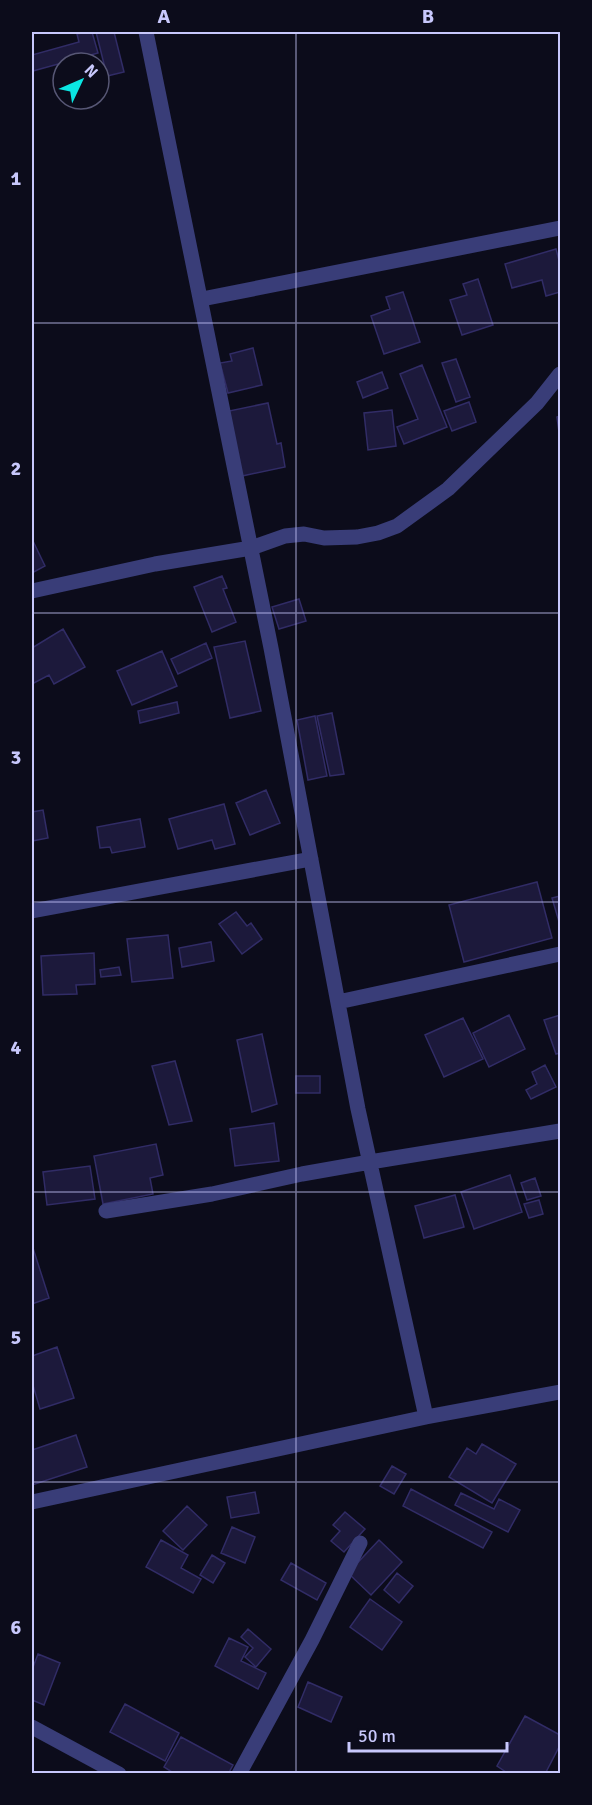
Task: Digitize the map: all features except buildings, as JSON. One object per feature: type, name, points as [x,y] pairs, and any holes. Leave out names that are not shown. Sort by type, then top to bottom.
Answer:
[{"type":"street","points":[[146,32],[251,548],[370,1162],[426,1417]]},
{"type":"street","points":[[201,299],[561,228]]},
{"type":"street","points":[[32,591],[155,564],[251,548],[285,536],[304,534],[324,538],[357,537],[397,526],[447,489],[537,404],[561,374]]},
{"type":"street","points":[[32,911],[310,859]]},
{"type":"street","points":[[338,1002],[561,954]]},
{"type":"street","points":[[106,1210],[212,1194],[302,1174],[561,1131]]},
{"type":"street","points":[[32,1502],[426,1417],[561,1392]]},
{"type":"street","points":[[239,1773],[312,1640],[360,1543]]},
{"type":"street","points":[[32,1728],[119,1773]]}]
